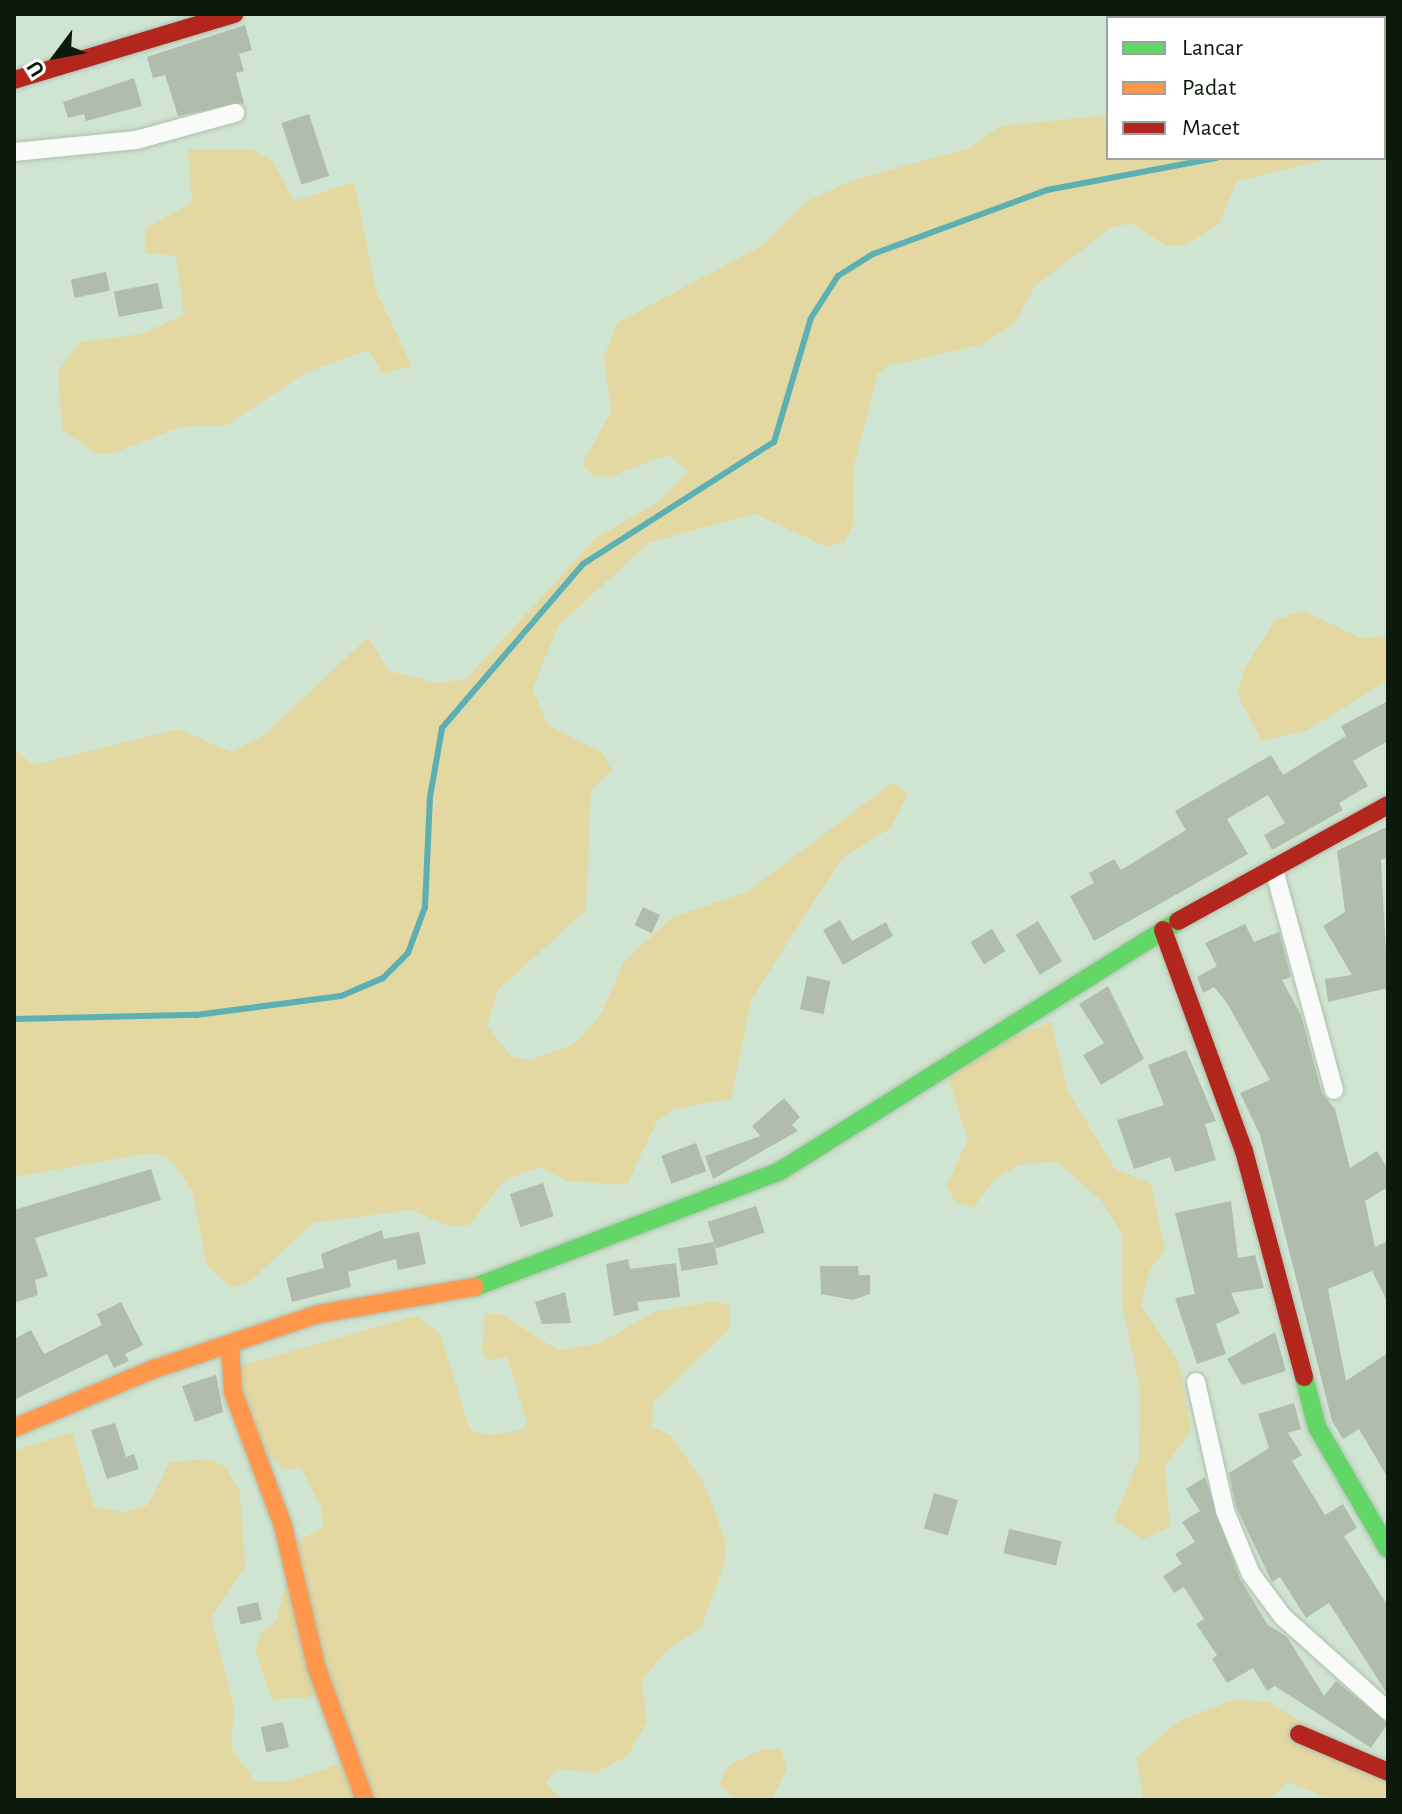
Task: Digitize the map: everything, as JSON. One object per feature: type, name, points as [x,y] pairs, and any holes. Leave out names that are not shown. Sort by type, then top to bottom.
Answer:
[{"type":"street","points":[[14,80],[234,14]]},
{"type":"street","points":[[14,152],[136,140],[235,113]]},
{"type":"street","points":[[14,1428],[318,1314],[456,1294],[752,1183],[1163,930],[1388,805]]},
{"type":"street","points":[[1274,869],[1334,1090]]},
{"type":"street","points":[[1163,930],[1244,1151],[1317,1427],[1387,1547]]},
{"type":"street","points":[[230,1345],[233,1392],[283,1526],[316,1666],[365,1800]]},
{"type":"street","points":[[1196,1382],[1225,1511],[1251,1574],[1283,1617],[1388,1711]]},
{"type":"street","points":[[1299,1734],[1388,1772]]},
{"type":"shaded area","points":[[1106,115],[1106,160],[1323,160],[1237,181],[1219,224],[1185,245],[1165,245],[1131,223],[1111,228],[1035,286],[1015,323],[981,345],[887,366],[878,373],[854,465],[853,524],[845,542],[827,547],[755,514],[650,542],[559,625],[532,690],[549,726],[602,752],[612,770],[591,790],[586,910],[498,990],[487,1026],[511,1056],[529,1060],[574,1044],[600,1016],[624,962],[671,918],[747,892],[893,782],[908,794],[891,828],[842,858],[751,1000],[731,1099],[674,1109],[657,1121],[627,1185],[567,1181],[540,1167],[506,1179],[469,1225],[449,1226],[411,1210],[313,1223],[249,1282],[231,1288],[207,1266],[192,1191],[169,1158],[151,1153],[14,1177],[14,749],[34,765],[179,729],[231,752],[264,735],[368,637],[389,671],[436,683],[466,679],[596,538],[658,502],[688,472],[668,455],[610,477],[593,476],[582,464],[611,412],[604,357],[617,323],[763,245],[806,202],[850,181],[969,148],[1001,126]]},
{"type":"shaded area","points":[[188,149],[251,149],[273,161],[294,201],[354,182],[376,291],[412,366],[383,374],[368,350],[305,373],[227,425],[180,427],[114,453],[95,453],[62,430],[58,372],[79,342],[141,334],[184,315],[176,256],[145,253],[145,228],[192,203]]},
{"type":"shaded area","points":[[1304,611],[1360,638],[1388,636],[1388,680],[1308,730],[1262,741],[1237,694],[1245,668],[1275,620]]},
{"type":"shaded area","points":[[1051,1022],[1068,1091],[1115,1169],[1151,1184],[1165,1250],[1149,1272],[1141,1306],[1179,1362],[1191,1431],[1165,1466],[1170,1527],[1143,1539],[1114,1520],[1139,1458],[1140,1389],[1122,1305],[1122,1234],[1101,1200],[1057,1162],[1019,1165],[996,1178],[973,1208],[955,1201],[946,1186],[968,1140],[949,1080],[981,1051]]},
{"type":"shaded area","points":[[708,1302],[729,1304],[730,1328],[653,1403],[652,1427],[671,1435],[705,1485],[726,1544],[724,1563],[702,1627],[667,1650],[641,1681],[647,1721],[628,1756],[595,1773],[557,1769],[546,1782],[562,1800],[14,1800],[14,1451],[72,1432],[94,1507],[123,1512],[148,1505],[170,1462],[207,1459],[225,1466],[240,1492],[245,1567],[211,1617],[234,1708],[231,1748],[255,1781],[288,1781],[341,1764],[316,1696],[272,1700],[255,1651],[261,1632],[277,1620],[297,1542],[323,1527],[321,1508],[301,1468],[283,1470],[251,1432],[232,1368],[416,1316],[440,1333],[470,1430],[489,1435],[522,1430],[527,1421],[507,1357],[487,1361],[482,1351],[485,1313],[503,1315],[558,1350],[600,1343],[654,1312]]},
{"type":"shaded area","points":[[1236,1699],[1268,1702],[1356,1753],[1388,1776],[1388,1800],[1332,1800],[1288,1782],[1269,1800],[1144,1800],[1136,1758],[1179,1721]]},
{"type":"shaded area","points":[[762,1749],[781,1749],[787,1768],[772,1800],[721,1800],[731,1797],[719,1783],[729,1765]]},
{"type":"building","points":[[245,25],[252,50],[239,54],[244,71],[236,73],[244,103],[178,116],[165,75],[153,78],[147,57]]},
{"type":"building","points":[[134,78],[142,106],[86,121],[84,114],[68,118],[63,102]]},
{"type":"building","points":[[309,114],[329,176],[302,185],[281,123]]},
{"type":"building","points":[[106,272],[110,291],[75,298],[71,279]]},
{"type":"building","points":[[158,283],[163,309],[119,317],[114,292]]},
{"type":"building","points":[[1388,701],[1388,741],[1353,761],[1368,786],[1339,803],[1343,810],[1272,850],[1264,835],[1285,823],[1268,795],[1227,819],[1248,854],[1094,941],[1070,896],[1094,883],[1089,873],[1114,859],[1121,870],[1186,830],[1175,811],[1271,755],[1283,775],[1346,736],[1341,726]]},
{"type":"building","points":[[1388,826],[1388,857],[1381,860],[1388,988],[1328,1002],[1325,979],[1352,975],[1323,926],[1345,912],[1337,851]]},
{"type":"building","points":[[643,907],[660,915],[652,933],[635,925]]},
{"type":"building","points":[[840,920],[852,941],[886,922],[893,936],[843,965],[823,930]]},
{"type":"building","points":[[1038,921],[1062,961],[1040,975],[1016,934]]},
{"type":"building","points":[[1245,924],[1254,942],[1279,932],[1291,977],[1282,980],[1301,1015],[1322,1093],[1335,1109],[1350,1168],[1377,1151],[1388,1169],[1388,1187],[1365,1201],[1375,1247],[1388,1241],[1388,1303],[1372,1271],[1328,1289],[1346,1381],[1388,1353],[1388,1478],[1359,1429],[1343,1439],[1332,1421],[1260,1135],[1240,1093],[1270,1080],[1227,1003],[1214,987],[1203,993],[1197,977],[1217,966],[1205,943]]},
{"type":"building","points":[[992,929],[1005,951],[984,964],[971,942]]},
{"type":"building","points":[[807,976],[830,981],[823,1014],[800,1009]]},
{"type":"building","points":[[1108,986],[1144,1059],[1101,1085],[1083,1055],[1104,1043],[1079,1004]]},
{"type":"building","points":[[1186,1050],[1216,1121],[1205,1124],[1216,1160],[1175,1172],[1170,1157],[1134,1169],[1117,1120],[1164,1105],[1148,1065]]},
{"type":"building","points":[[784,1098],[800,1117],[792,1125],[798,1131],[713,1179],[705,1156],[760,1136],[752,1126]]},
{"type":"building","points":[[696,1143],[706,1171],[671,1184],[661,1156]]},
{"type":"building","points":[[151,1169],[161,1200],[35,1238],[48,1276],[35,1280],[38,1295],[14,1303],[14,1210]]},
{"type":"building","points":[[543,1183],[554,1216],[521,1227],[510,1194]]},
{"type":"building","points":[[1231,1201],[1238,1258],[1255,1255],[1264,1288],[1231,1293],[1240,1313],[1216,1324],[1226,1354],[1197,1364],[1175,1298],[1195,1294],[1175,1213]]},
{"type":"building","points":[[756,1206],[765,1233],[716,1248],[707,1222]]},
{"type":"building","points":[[382,1230],[384,1239],[419,1232],[426,1264],[398,1270],[396,1259],[348,1272],[351,1287],[292,1302],[286,1278],[324,1268],[321,1254]]},
{"type":"building","points":[[714,1242],[718,1265],[682,1271],[678,1248]]},
{"type":"building","points":[[628,1259],[630,1269],[676,1263],[680,1297],[637,1302],[639,1310],[614,1316],[606,1264]]},
{"type":"building","points":[[820,1266],[858,1266],[859,1275],[870,1275],[870,1294],[853,1300],[821,1294]]},
{"type":"building","points":[[565,1292],[571,1323],[542,1324],[535,1302]]},
{"type":"building","points":[[121,1302],[143,1345],[125,1354],[129,1361],[114,1368],[107,1354],[14,1400],[14,1339],[31,1330],[44,1354],[102,1325],[97,1314]]},
{"type":"building","points":[[1275,1332],[1286,1371],[1242,1385],[1227,1359]]},
{"type":"building","points":[[216,1375],[223,1412],[195,1422],[182,1386]]},
{"type":"building","points":[[1294,1403],[1301,1429],[1288,1433],[1302,1455],[1292,1461],[1325,1515],[1343,1504],[1357,1528],[1344,1536],[1388,1606],[1388,1695],[1329,1603],[1306,1618],[1280,1577],[1272,1582],[1236,1507],[1229,1473],[1269,1448],[1258,1414]]},
{"type":"building","points":[[115,1423],[126,1457],[134,1454],[139,1469],[107,1479],[91,1430]]},
{"type":"building","points":[[1205,1477],[1240,1579],[1268,1625],[1287,1637],[1324,1696],[1336,1681],[1388,1723],[1371,1748],[1275,1686],[1267,1691],[1253,1668],[1227,1683],[1212,1659],[1217,1655],[1196,1624],[1204,1619],[1184,1587],[1174,1593],[1163,1576],[1182,1564],[1175,1554],[1195,1542],[1182,1522],[1200,1511],[1186,1489]]},
{"type":"building","points":[[934,1493],[958,1500],[948,1535],[924,1529]]},
{"type":"building","points":[[1009,1529],[1062,1541],[1056,1566],[1003,1553]]},
{"type":"building","points":[[258,1602],[262,1620],[241,1624],[237,1607]]},
{"type":"building","points":[[283,1722],[289,1747],[266,1753],[261,1727]]},
{"type":"waterway","points":[[14,1019],[196,1015],[341,996],[383,978],[408,953],[425,907],[430,797],[442,728],[583,564],[774,442],[811,318],[838,276],[873,254],[1047,190],[1205,160]]},
{"type":"traffic: fast","points":[[475,1287],[780,1171],[1178,921]]},
{"type":"traffic: fast","points":[[1304,1377],[1317,1427],[1388,1549]]},
{"type":"traffic: slow","points":[[14,1428],[154,1369],[318,1314],[475,1287]]},
{"type":"traffic: slow","points":[[230,1345],[233,1392],[283,1526],[316,1666],[365,1800]]},
{"type":"traffic: jam","points":[[14,80],[234,14]]},
{"type":"traffic: jam","points":[[1178,921],[1388,805]]},
{"type":"traffic: jam","points":[[1163,930],[1244,1151],[1304,1377]]},
{"type":"traffic: jam","points":[[1299,1734],[1388,1772]]}]
